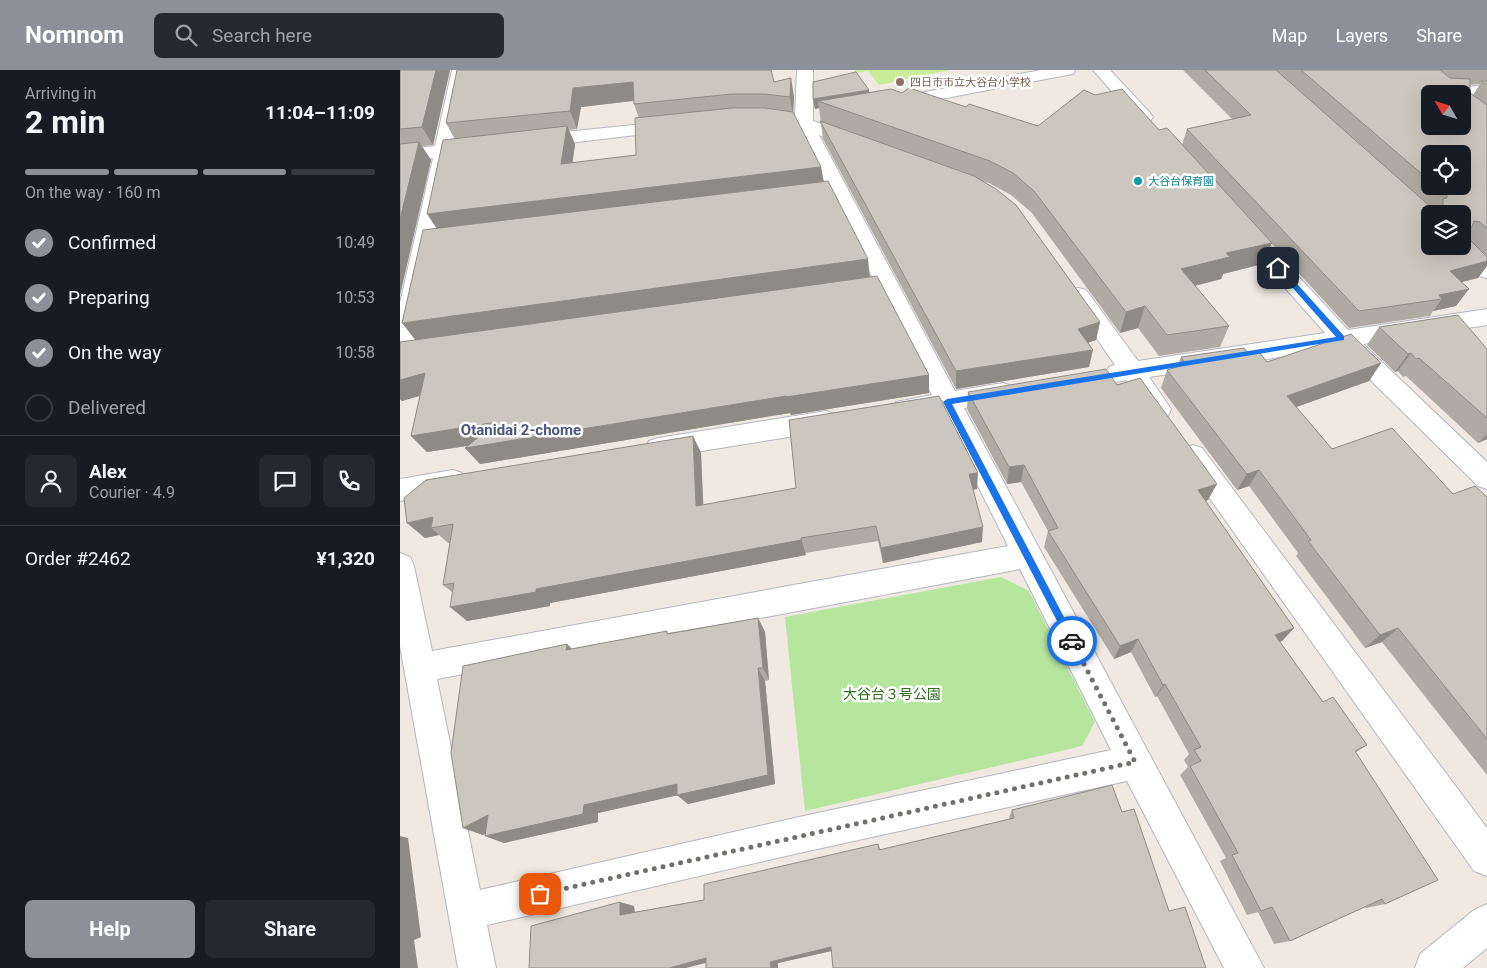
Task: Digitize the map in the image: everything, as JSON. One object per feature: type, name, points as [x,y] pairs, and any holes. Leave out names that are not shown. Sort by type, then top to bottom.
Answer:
[{"type":"street","points":[[406,351],[435,241],[443,151],[460,70]]},
{"type":"street","points":[[805,70],[810,119],[830,193],[877,285],[947,402],[1244,968]]},
{"type":"street","points":[[886,104],[1067,70]]},
{"type":"street","points":[[1101,70],[1153,128]]},
{"type":"street","points":[[1436,81],[1442,85]]},
{"type":"street","points":[[1471,96],[1487,90]]},
{"type":"street","points":[[744,118],[810,119],[876,150]]},
{"type":"street","points":[[521,142],[687,124]]},
{"type":"street","points":[[400,156],[492,146]]},
{"type":"street","points":[[1231,215],[1342,338],[1487,478]]},
{"type":"street","points":[[1470,255],[1487,271]]},
{"type":"street","points":[[1069,282],[1175,431],[1487,858]]},
{"type":"street","points":[[1093,377],[1487,316]]},
{"type":"street","points":[[879,413],[1025,389]]},
{"type":"street","points":[[635,452],[850,418]]},
{"type":"street","points":[[403,485],[478,477]]},
{"type":"street","points":[[420,668],[1027,554]]},
{"type":"street","points":[[400,566],[477,968]]},
{"type":"street","points":[[467,911],[799,835],[1135,762]]},
{"type":"street","points":[[1434,968],[1487,923]]},
{"type":"green space","points":[[854,70],[950,70],[879,85],[868,71],[856,73]]},
{"type":"green space","name":"大谷台３号公園","points":[[1001,577],[1029,591],[1095,722],[1082,746],[805,811],[785,617]]},
{"type":"building","points":[[400,70],[436,70],[422,127],[400,129]]},
{"type":"building","points":[[457,70],[771,70],[774,82],[791,78],[790,97],[765,94],[732,94],[634,104],[633,82],[573,88],[570,111],[446,123]]},
{"type":"building","points":[[1205,70],[1276,70],[1429,205],[1421,205],[1421,255],[1471,255],[1471,241],[1487,257],[1487,261],[1450,271],[1469,289],[1439,295],[1442,299],[1359,311],[1187,129],[1251,115]]},
{"type":"building","points":[[1301,70],[1440,70],[1450,78],[1470,79],[1470,85],[1421,85],[1421,135],[1471,135],[1471,94],[1487,105],[1487,228],[1480,222],[1474,221],[1472,227],[1471,205],[1443,205],[1443,199],[1447,198],[1447,195],[1471,195],[1471,145],[1421,145],[1421,173]]},
{"type":"building","points":[[856,72],[869,90],[813,99],[813,82]]},
{"type":"building","points":[[909,88],[966,107],[969,104],[1038,126],[1084,90],[1095,95],[1122,89],[1159,130],[1167,128],[1272,243],[1226,253],[1230,257],[1181,269],[1229,326],[1167,335],[1145,306],[1126,312],[1034,191],[1013,173],[990,161],[818,101],[891,89],[902,93]]},
{"type":"building","points":[[732,108],[765,108],[793,112],[821,167],[427,214],[443,140],[567,126],[561,164],[636,155],[635,118]]},
{"type":"building","points":[[820,121],[974,176],[996,189],[1016,205],[1100,322],[1078,329],[1093,350],[956,371]]},
{"type":"building","points":[[419,142],[400,219],[400,144]]},
{"type":"building","points":[[828,181],[868,259],[402,323],[423,230]]},
{"type":"building","points":[[877,276],[929,375],[465,448],[497,422],[411,436],[425,373],[400,380],[400,342]]},
{"type":"building","points":[[1458,315],[1487,349],[1487,418],[1419,358],[1416,359],[1411,353],[1408,354],[1379,327]]},
{"type":"building","points":[[1351,334],[1381,363],[1287,396],[1332,449],[1392,428],[1453,494],[1475,486],[1487,497],[1487,739],[1398,628],[1380,635],[1308,541],[1311,540],[1259,470],[1247,474],[1167,370],[1186,364],[1181,357],[1244,348],[1250,355],[1259,352],[1267,362]]},
{"type":"building","points":[[1106,369],[1117,385],[1140,378],[1217,484],[1198,490],[1294,628],[1275,635],[1323,702],[1333,697],[1367,745],[1355,751],[1438,880],[1385,904],[1382,899],[1290,941],[1272,907],[1261,911],[1232,855],[1238,853],[1190,766],[1201,761],[1194,750],[1201,747],[1165,684],[1163,685],[1138,639],[1120,646],[1048,531],[1058,528],[1024,465],[1009,467],[968,392]]},
{"type":"building","points":[[939,396],[978,473],[969,474],[983,527],[881,548],[876,526],[801,538],[801,540],[536,589],[536,592],[450,607],[454,583],[443,585],[453,524],[431,528],[433,517],[407,523],[404,498],[426,480],[693,436],[696,506],[796,488],[789,420]]},
{"type":"building","points":[[758,618],[763,668],[758,668],[768,775],[677,795],[677,784],[584,805],[583,814],[485,836],[488,815],[463,828],[451,753],[463,666],[567,644],[566,650],[667,631],[667,634]]},
{"type":"building","points":[[1112,785],[1122,812],[1134,809],[1169,911],[1185,907],[1206,968],[833,968],[831,947],[770,962],[771,968],[706,968],[706,958],[669,968],[529,968],[531,926],[620,902],[620,915],[704,900],[704,884],[878,844],[879,850],[1014,818],[1012,810]]},
{"type":"way so far","points":[[540,894],[799,835],[1135,762],[1072,641]]},
{"type":"place","name":"四日市市立大谷台小学校","points":[[900,82]]},
{"type":"place","name":"大谷台保育園","points":[[1138,181]]},
{"type":"district","name":"Otanidai 2-chome","points":[[521,430]]},
{"type":"route","points":[[1072,641],[947,402],[1342,338],[1278,268]]}]
